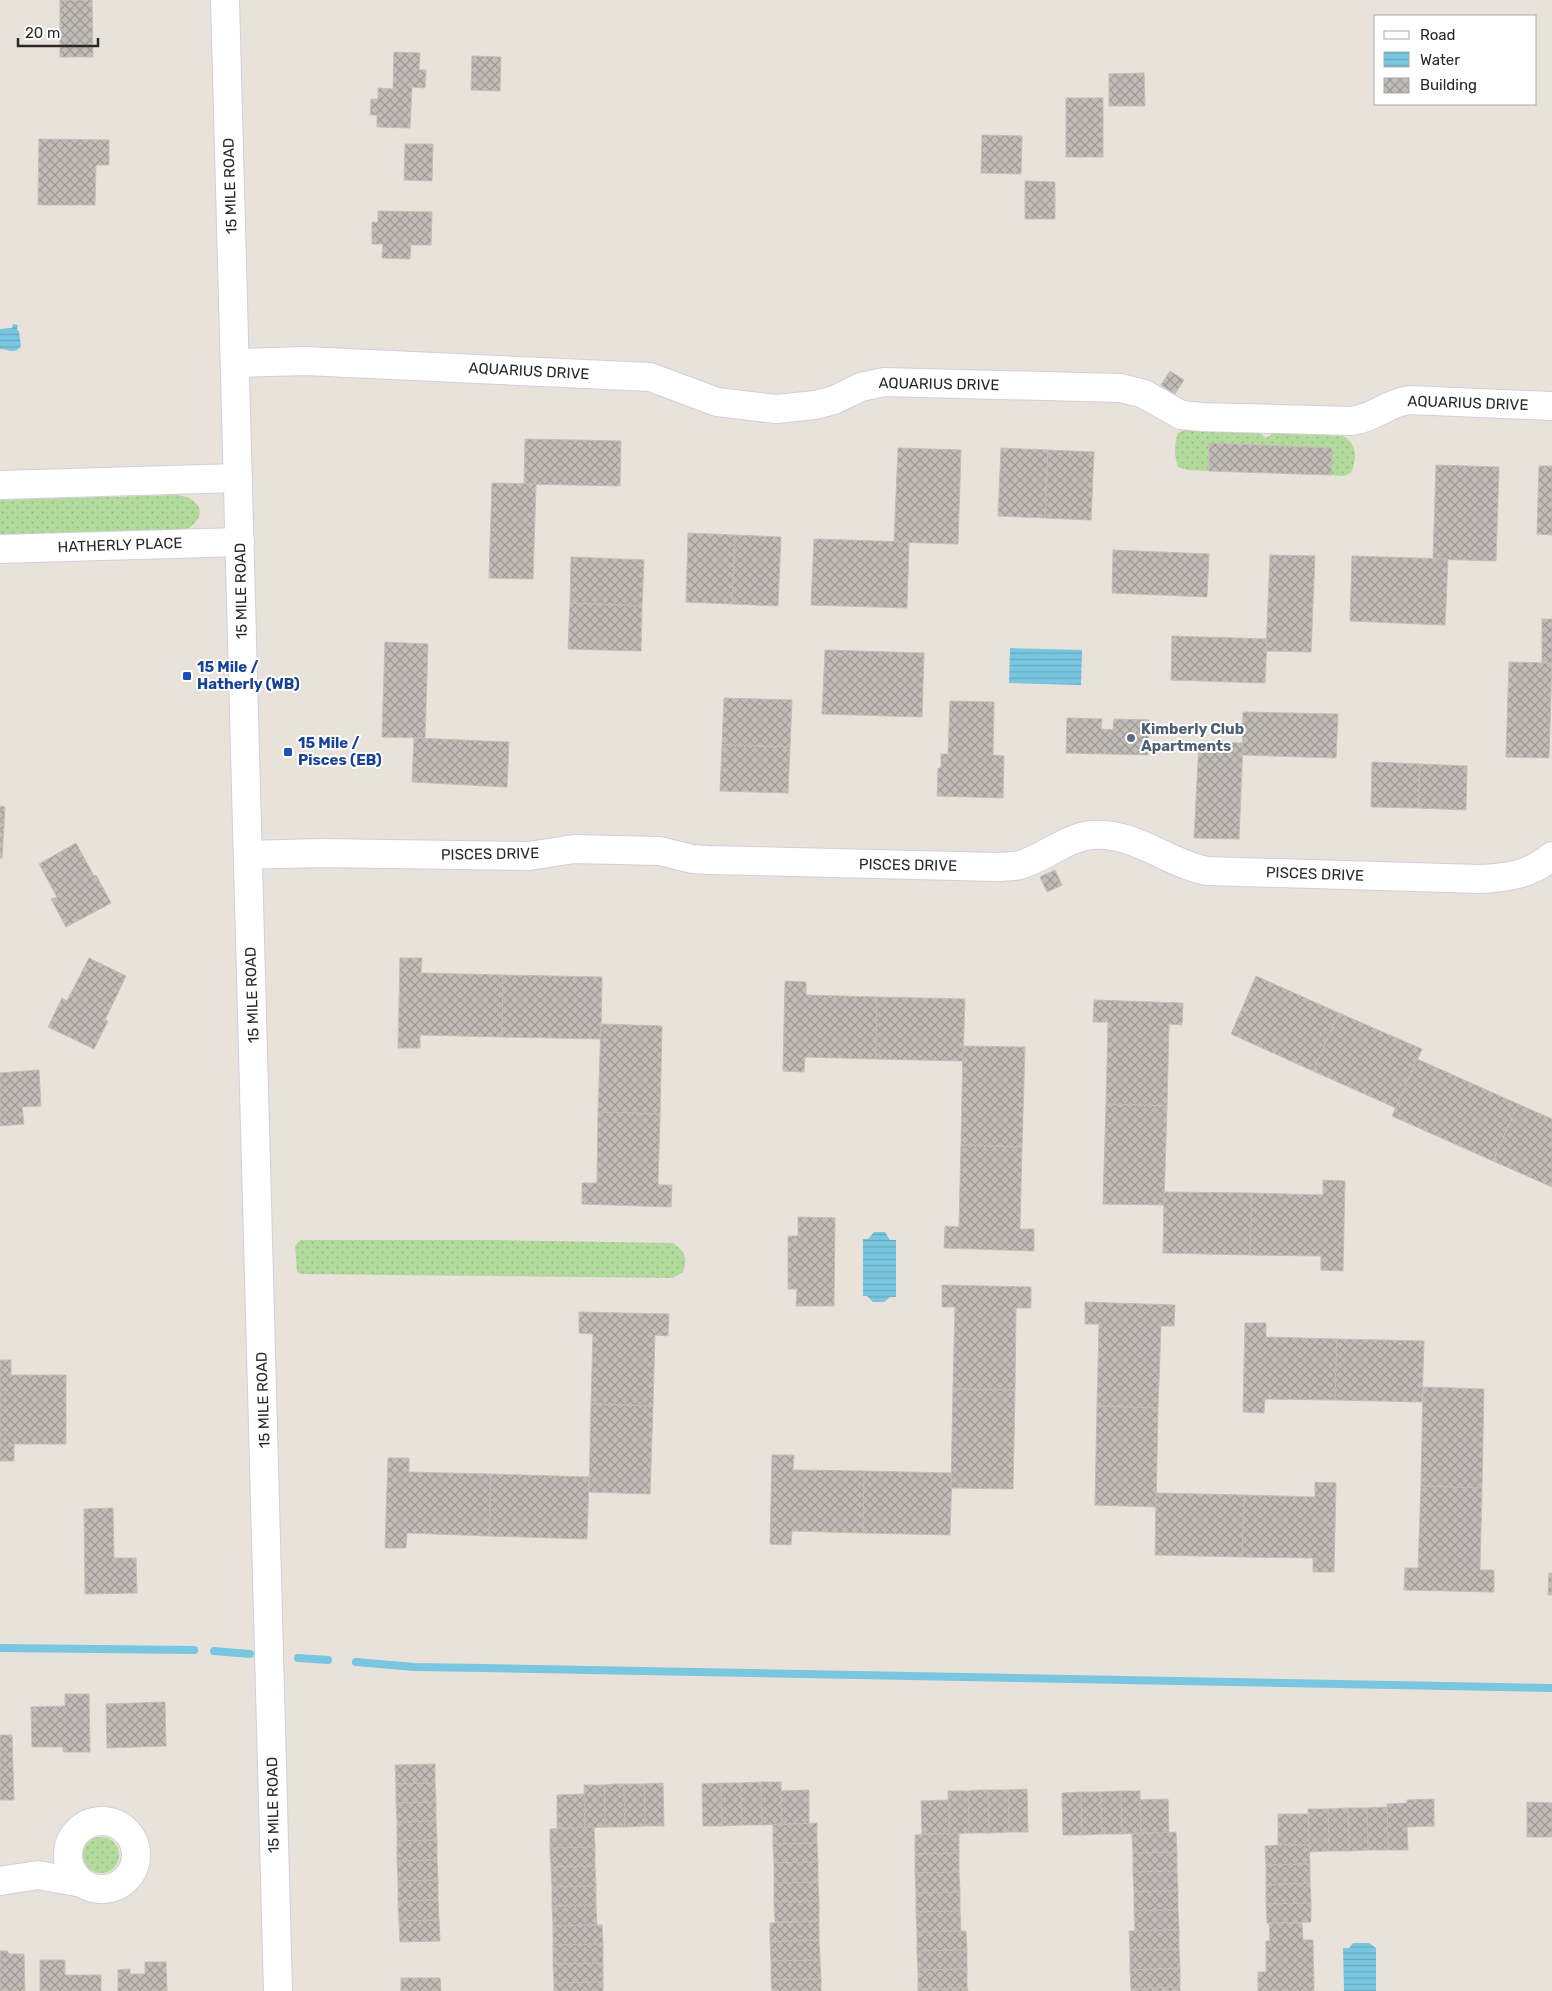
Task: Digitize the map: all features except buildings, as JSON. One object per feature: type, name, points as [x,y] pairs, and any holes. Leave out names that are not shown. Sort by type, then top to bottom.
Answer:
[{"type":"street","name":"15 MILE ROAD","points":[[225,0],[278,1991]]},
{"type":"street","name":"AQUARIUS DRIVE","points":[[235,362],[305,361],[650,377],[718,402],[776,409],[815,405],[834,400],[861,387],[884,382],[1121,388],[1144,394],[1181,414],[1202,417],[1351,421],[1364,418],[1392,404],[1409,400],[1552,406]]},
{"type":"street","points":[[0,485],[238,478]]},
{"type":"street","name":"HATHERLY PLACE","points":[[0,549],[240,542]]},
{"type":"street","name":"PISCES DRIVE","points":[[248,855],[529,856],[584,849],[660,851],[692,859],[708,860],[997,867],[1021,864],[1077,839],[1092,835],[1104,835],[1124,839],[1185,865],[1207,871],[1480,879],[1501,878],[1519,874],[1535,868],[1552,856]]},
{"type":"street","points":[[0,1880],[38,1875],[105,1889],[117,1886],[126,1880],[133,1871],[137,1859],[136,1847],[132,1836],[116,1822],[94,1821],[76,1833],[55,1863],[38,1875]]},
{"type":"street","points":[[70,1842],[69,1864],[74,1875],[82,1883]]},
{"type":"green space","points":[[1185,430],[1260,433],[1266,438],[1273,433],[1343,436],[1348,439],[1354,448],[1355,457],[1351,473],[1344,476],[1331,475],[1331,448],[1210,443],[1209,471],[1187,470],[1178,467],[1175,454],[1178,433]]},
{"type":"green space","points":[[178,495],[192,500],[199,508],[198,519],[187,529],[0,536],[0,500]]},
{"type":"green space","points":[[300,1240],[500,1240],[673,1243],[683,1252],[685,1263],[683,1272],[673,1278],[300,1274],[297,1272],[295,1246]]},
{"type":"green space","points":[[101,1837],[108,1838],[114,1842],[118,1848],[118,1862],[114,1868],[108,1872],[101,1873],[94,1872],[88,1868],[84,1862],[83,1855],[84,1848],[88,1842],[94,1838]]},
{"type":"water","points":[[13,324],[18,325],[17,329],[21,346],[14,351],[0,349],[0,329],[12,328]]},
{"type":"water","points":[[1010,648],[1082,650],[1081,685],[1009,683]]},
{"type":"water","points":[[874,1232],[885,1232],[890,1240],[896,1240],[896,1297],[890,1297],[884,1302],[873,1302],[867,1296],[863,1296],[863,1239],[868,1239]]},
{"type":"water","points":[[1353,1943],[1369,1943],[1376,1948],[1376,1991],[1344,1991],[1343,1948],[1349,1948]]},
{"type":"waterway","points":[[0,1648],[194,1650]]},
{"type":"waterway","points":[[214,1651],[250,1654]]},
{"type":"waterway","points":[[298,1658],[328,1660]]},
{"type":"waterway","points":[[356,1662],[414,1667],[1552,1688]]},
{"type":"place","name":"15 Mile / Hatherly (WB)","points":[[187,676]]},
{"type":"place","name":"Kimberly Club Apartments","points":[[1131,738]]},
{"type":"place","name":"15 Mile / Pisces (EB)","points":[[288,752]]}]
